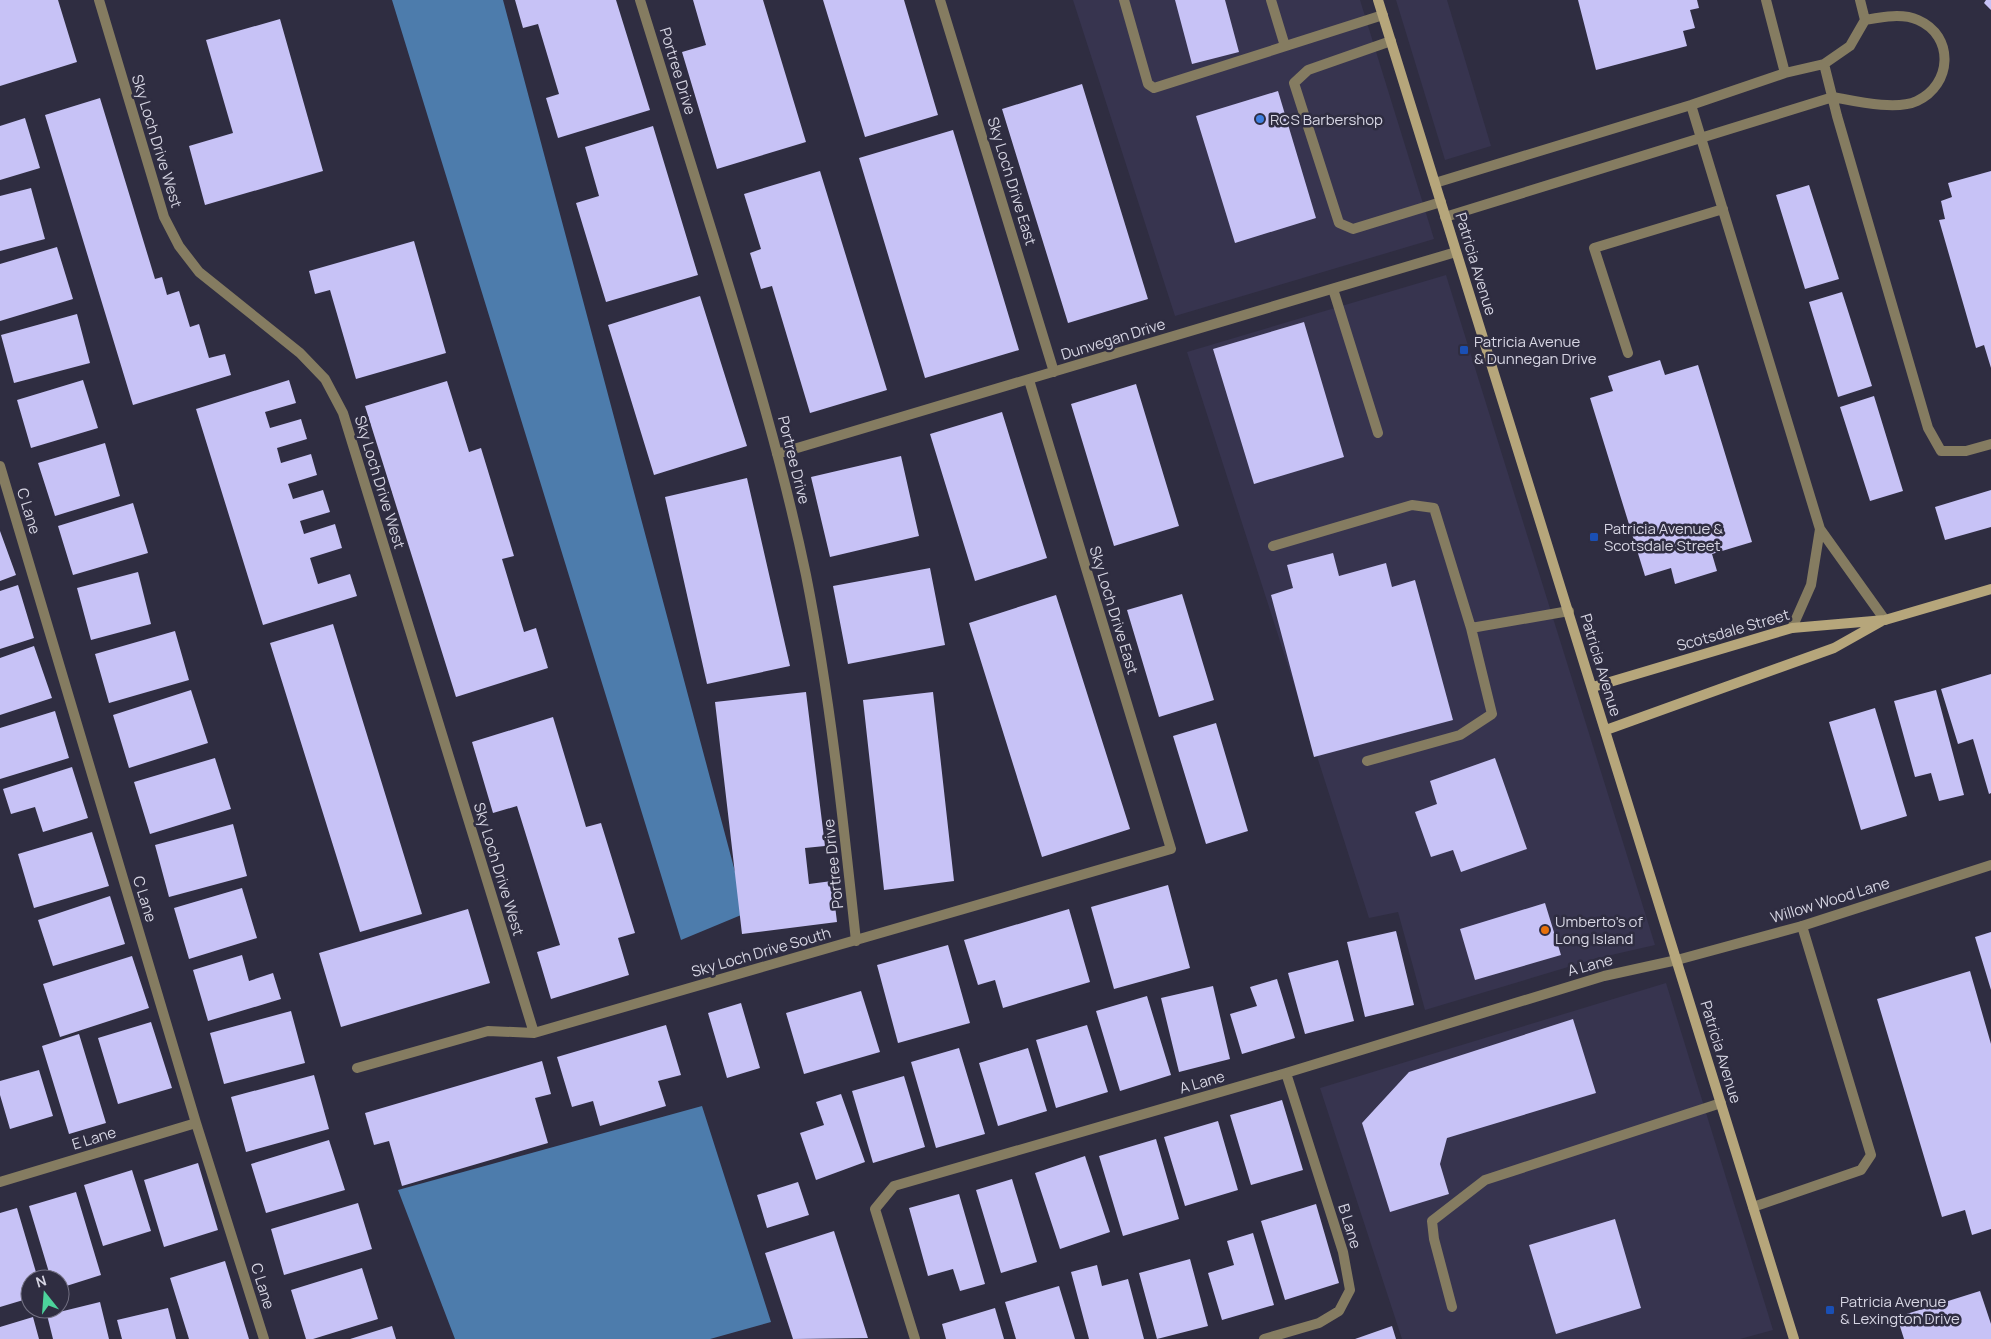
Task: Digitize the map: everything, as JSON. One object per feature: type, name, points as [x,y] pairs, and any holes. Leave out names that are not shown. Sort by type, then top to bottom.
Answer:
[{"type":"street","name":"Sky Loch Drive West","points":[[99,0],[164,217],[179,246],[199,272],[300,353],[325,379],[343,413],[534,1033]]},
{"type":"street","name":"Portree Drive","points":[[640,0],[757,377],[778,454],[806,574],[825,679],[839,777],[856,941]]},
{"type":"street","name":"Sky Loch Drive East","points":[[940,0],[1054,372]]},
{"type":"street","points":[[1124,0],[1148,84],[1154,88],[1383,16]]},
{"type":"street","points":[[1270,0],[1285,46]]},
{"type":"street","name":"Patricia Avenue","points":[[1378,0],[1794,1339]]},
{"type":"street","points":[[1766,0],[1785,73]]},
{"type":"street","points":[[1435,183],[1785,73],[1824,64],[1850,46],[1865,20],[1860,0]]},
{"type":"street","points":[[1445,217],[1833,98],[1894,105],[1916,102],[1933,91],[1942,78],[1945,61],[1943,45],[1934,30],[1918,20],[1893,16],[1865,20]]},
{"type":"street","points":[[1391,41],[1308,70],[1294,83],[1339,224],[1353,229],[1441,202]]},
{"type":"street","points":[[1824,64],[1928,428],[1941,451],[1966,451],[1991,444]]},
{"type":"street","points":[[1691,104],[1820,529],[1885,620]]},
{"type":"street","points":[[1628,353],[1594,248],[1723,209]]},
{"type":"street","name":"Dunvegan Drive","points":[[778,454],[1456,252]]},
{"type":"street","points":[[1333,289],[1378,433]]},
{"type":"street","name":"Sky Loch Drive East","points":[[1029,380],[1171,849]]},
{"type":"street","name":"C Lane","points":[[0,466],[196,1123],[264,1339]]},
{"type":"street","points":[[1272,546],[1412,505],[1434,508],[1471,628],[1492,714],[1460,735],[1367,761]]},
{"type":"street","points":[[1792,628],[1811,585],[1820,529]]},
{"type":"street","name":"Scotsdale Street","points":[[1593,687],[1792,628],[1885,620],[1991,588]]},
{"type":"street","points":[[1471,628],[1569,611]]},
{"type":"street","name":"Scotsdale Street","points":[[1606,730],[1834,648],[1885,620]]},
{"type":"street","name":"Sky Loch Drive South","points":[[357,1068],[488,1031],[534,1033],[1171,849]]},
{"type":"street","name":"Willow Wood Lane","points":[[1677,960],[1802,926],[1991,865]]},
{"type":"street","points":[[1753,1207],[1861,1170],[1871,1155],[1802,926]]},
{"type":"street","name":"A Lane","points":[[915,1339],[875,1209],[894,1186],[1286,1073],[1604,976],[1677,960]]},
{"type":"street","name":"B Lane","points":[[1264,1339],[1319,1323],[1339,1311],[1350,1290],[1343,1252],[1286,1073]]},
{"type":"street","points":[[1452,1307],[1434,1239],[1432,1221],[1485,1180],[1721,1103]]},
{"type":"street","name":"E Lane","points":[[0,1182],[196,1123]]},
{"type":"shaded area","points":[[1073,0],[1360,0],[1434,239],[1175,316]]},
{"type":"shaded area","points":[[1396,0],[1447,0],[1491,146],[1445,160]]},
{"type":"shaded area","points":[[1446,275],[1655,945],[1598,958],[1425,1010],[1398,912],[1369,918],[1187,352]]},
{"type":"shaded area","points":[[1666,983],[1773,1330],[1740,1339],[1402,1339],[1320,1088]]},
{"type":"water","points":[[392,0],[503,0],[746,913],[681,940]]},
{"type":"water","points":[[702,1106],[771,1322],[710,1339],[455,1339],[398,1190]]},
{"type":"building","points":[[0,0],[58,0],[77,62],[0,86]]},
{"type":"building","points":[[515,0],[616,0],[650,110],[558,138],[546,98],[559,94],[538,24],[523,28]]},
{"type":"building","points":[[693,0],[763,0],[806,142],[717,169],[682,52],[706,45]]},
{"type":"building","points":[[823,0],[904,0],[938,115],[865,137]]},
{"type":"building","points":[[1175,0],[1225,0],[1239,52],[1192,64]]},
{"type":"building","points":[[1578,0],[1697,0],[1699,8],[1690,10],[1695,28],[1683,31],[1687,46],[1596,70]]},
{"type":"building","points":[[1986,0],[1991,0],[1991,10],[1984,3]]},
{"type":"building","points":[[280,19],[323,171],[205,205],[189,146],[233,133],[206,40]]},
{"type":"building","points":[[1082,84],[1148,299],[1068,323],[1002,109]]},
{"type":"building","points":[[1278,91],[1316,218],[1235,243],[1196,116]]},
{"type":"building","points":[[100,98],[155,279],[162,277],[167,295],[179,291],[190,327],[199,324],[209,358],[225,354],[231,375],[133,405],[45,115]]},
{"type":"building","points":[[25,118],[40,168],[0,180],[0,126]]},
{"type":"building","points":[[653,126],[698,275],[606,302],[576,203],[599,196],[585,147]]},
{"type":"building","points":[[953,130],[1019,350],[925,378],[859,158]]},
{"type":"building","points":[[820,171],[887,390],[810,413],[772,286],[761,289],[750,253],[761,249],[744,194]]},
{"type":"building","points":[[1991,171],[1991,368],[1984,345],[1976,348],[1939,220],[1945,219],[1941,201],[1952,197],[1948,183]]},
{"type":"building","points":[[1809,185],[1839,279],[1805,289],[1776,195]]},
{"type":"building","points":[[31,188],[45,239],[0,251],[0,196]]},
{"type":"building","points":[[414,241],[446,353],[356,379],[330,290],[315,294],[309,271]]},
{"type":"building","points":[[57,247],[73,299],[0,321],[0,264]]},
{"type":"building","points":[[1842,292],[1872,386],[1838,397],[1809,302]]},
{"type":"building","points":[[700,296],[747,446],[654,475],[608,325]]},
{"type":"building","points":[[77,314],[90,363],[14,383],[1,335]]},
{"type":"building","points":[[1304,322],[1344,457],[1254,484],[1213,349]]},
{"type":"building","points":[[1660,360],[1665,375],[1698,365],[1752,542],[1712,554],[1717,571],[1675,584],[1671,568],[1645,576],[1590,398],[1613,391],[1608,376]]},
{"type":"building","points":[[83,380],[98,428],[31,448],[17,400]]},
{"type":"building","points":[[289,380],[296,403],[265,412],[270,428],[301,419],[307,439],[277,448],[281,463],[311,454],[317,475],[288,484],[293,499],[323,490],[330,512],[300,521],[304,534],[335,524],[342,548],[310,558],[318,584],[350,574],[357,596],[263,625],[196,409]]},
{"type":"building","points":[[447,381],[469,452],[481,448],[514,556],[502,559],[524,632],[536,628],[548,668],[456,697],[365,406]]},
{"type":"building","points":[[1136,384],[1179,526],[1114,546],[1071,404]]},
{"type":"building","points":[[1874,396],[1903,491],[1870,501],[1840,407]]},
{"type":"building","points":[[1002,412],[1047,558],[975,581],[930,434]]},
{"type":"building","points":[[105,443],[120,496],[55,516],[38,463]]},
{"type":"building","points":[[901,456],[919,536],[830,557],[811,477]]},
{"type":"building","points":[[747,478],[790,666],[707,684],[665,497]]},
{"type":"building","points":[[1991,490],[1991,527],[1945,540],[1935,507]]},
{"type":"building","points":[[133,503],[148,553],[73,575],[58,526]]},
{"type":"building","points":[[0,531],[16,575],[0,581]]},
{"type":"building","points":[[1333,553],[1339,576],[1386,563],[1392,587],[1415,580],[1453,720],[1314,757],[1271,595],[1293,588],[1287,565]]},
{"type":"building","points":[[930,568],[945,645],[848,664],[833,586]]},
{"type":"building","points":[[138,572],[151,624],[91,640],[77,588]]},
{"type":"building","points":[[18,585],[34,638],[0,649],[0,591]]},
{"type":"building","points":[[1182,594],[1214,700],[1159,717],[1127,610]]},
{"type":"building","points":[[1056,595],[1130,829],[1042,857],[969,623]]},
{"type":"building","points":[[333,624],[422,914],[360,932],[270,643]]},
{"type":"building","points":[[175,631],[189,680],[109,703],[95,654]]},
{"type":"building","points":[[34,646],[52,698],[0,715],[0,658]]},
{"type":"building","points":[[1991,674],[1991,793],[1989,794],[1973,739],[1958,744],[1941,689]]},
{"type":"building","points":[[191,690],[208,743],[129,768],[113,715]]},
{"type":"building","points":[[1936,690],[1964,795],[1939,801],[1931,773],[1915,777],[1894,701]]},
{"type":"building","points":[[806,692],[825,846],[805,848],[809,884],[832,881],[837,922],[742,934],[715,702]]},
{"type":"building","points":[[933,692],[954,881],[884,890],[863,700]]},
{"type":"building","points":[[1875,708],[1907,816],[1861,830],[1829,722]]},
{"type":"building","points":[[55,711],[69,758],[0,779],[0,728]]},
{"type":"building","points":[[553,717],[586,827],[601,823],[635,933],[618,938],[629,975],[551,999],[537,952],[560,945],[517,806],[493,813],[472,742]]},
{"type":"building","points":[[1216,723],[1248,831],[1206,844],[1173,736]]},
{"type":"building","points":[[215,758],[231,809],[150,834],[134,782]]},
{"type":"building","points":[[1495,758],[1527,849],[1461,872],[1453,850],[1431,857],[1415,812],[1437,804],[1430,781]]},
{"type":"building","points":[[72,767],[88,818],[43,832],[35,807],[11,814],[3,789]]},
{"type":"building","points":[[233,824],[247,876],[169,897],[155,845]]},
{"type":"building","points":[[92,832],[109,886],[34,908],[18,854]]},
{"type":"building","points":[[1168,885],[1190,968],[1114,989],[1091,907]]},
{"type":"building","points":[[242,888],[257,938],[189,959],[174,908]]},
{"type":"building","points":[[110,896],[125,944],[53,966],[38,920]]},
{"type":"building","points":[[1545,903],[1561,955],[1475,980],[1460,929]]},
{"type":"building","points":[[468,909],[490,983],[341,1027],[319,953]]},
{"type":"building","points":[[1069,909],[1090,982],[1003,1008],[995,980],[978,985],[964,940]]},
{"type":"building","points":[[1396,931],[1414,1005],[1365,1017],[1347,942]]},
{"type":"building","points":[[1991,932],[1991,990],[1975,937]]},
{"type":"building","points":[[948,945],[970,1023],[898,1043],[877,965]]},
{"type":"building","points":[[242,955],[249,981],[273,973],[281,999],[208,1021],[193,970]]},
{"type":"building","points":[[132,956],[149,1008],[60,1037],[43,984]]},
{"type":"building","points":[[1338,960],[1354,1021],[1305,1034],[1288,973]]},
{"type":"building","points":[[1970,971],[1991,1044],[1991,1229],[1972,1235],[1965,1210],[1942,1217],[1877,999]]},
{"type":"building","points":[[1277,979],[1295,1038],[1242,1054],[1230,1014],[1257,1006],[1250,987]]},
{"type":"building","points":[[1213,986],[1230,1059],[1179,1072],[1161,998]]},
{"type":"building","points":[[861,991],[880,1052],[804,1074],[786,1013]]},
{"type":"building","points":[[1147,996],[1171,1075],[1120,1091],[1096,1011]]},
{"type":"building","points":[[741,1003],[760,1068],[727,1078],[708,1013]]},
{"type":"building","points":[[291,1011],[305,1063],[224,1084],[210,1033]]},
{"type":"building","points":[[1573,1019],[1596,1093],[1447,1138],[1440,1164],[1449,1194],[1390,1212],[1362,1123],[1409,1072]]},
{"type":"building","points":[[151,1022],[172,1088],[118,1104],[98,1038]]},
{"type":"building","points":[[666,1025],[681,1075],[658,1081],[666,1106],[600,1126],[593,1101],[572,1107],[557,1057]]},
{"type":"building","points":[[1087,1025],[1108,1092],[1056,1108],[1036,1040]]},
{"type":"building","points":[[79,1034],[106,1123],[69,1134],[42,1046]]},
{"type":"building","points":[[959,1048],[985,1134],[936,1148],[911,1062]]},
{"type":"building","points":[[1028,1048],[1047,1111],[998,1126],[979,1063]]},
{"type":"building","points":[[542,1061],[551,1094],[535,1098],[548,1143],[402,1186],[389,1141],[374,1145],[365,1113]]},
{"type":"building","points":[[39,1070],[53,1116],[10,1129],[0,1095],[0,1081]]},
{"type":"building","points":[[314,1075],[329,1129],[246,1152],[231,1097]]},
{"type":"building","points":[[904,1076],[925,1147],[873,1163],[852,1091]]},
{"type":"building","points":[[841,1094],[865,1162],[816,1180],[800,1133],[824,1125],[816,1102]]},
{"type":"building","points":[[1282,1100],[1303,1170],[1251,1185],[1230,1115]]},
{"type":"building","points":[[1218,1121],[1238,1190],[1185,1206],[1164,1137]]},
{"type":"building","points":[[1156,1139],[1179,1219],[1123,1236],[1099,1156]]},
{"type":"building","points":[[329,1140],[345,1190],[266,1213],[251,1164]]},
{"type":"building","points":[[1085,1156],[1110,1232],[1060,1249],[1035,1173]]},
{"type":"building","points":[[198,1163],[218,1230],[164,1247],[144,1180]]},
{"type":"building","points":[[132,1170],[151,1231],[103,1246],[84,1185]]},
{"type":"building","points":[[1012,1179],[1037,1262],[1001,1273],[976,1190]]},
{"type":"building","points":[[798,1182],[809,1215],[767,1228],[757,1195]]},
{"type":"building","points":[[76,1192],[101,1275],[70,1285],[70,1269],[48,1269],[29,1206]]},
{"type":"building","points":[[959,1194],[985,1284],[960,1291],[953,1269],[928,1276],[909,1208]]},
{"type":"building","points":[[358,1203],[372,1249],[284,1275],[271,1229]]},
{"type":"building","points":[[1316,1204],[1339,1283],[1285,1300],[1261,1221]]},
{"type":"building","points":[[17,1208],[35,1269],[20,1269],[20,1301],[0,1307],[0,1213]]},
{"type":"building","points":[[1615,1219],[1641,1308],[1556,1334],[1529,1245]]},
{"type":"building","points":[[834,1231],[868,1338],[793,1339],[765,1253]]},
{"type":"building","points":[[1253,1233],[1274,1305],[1222,1320],[1208,1273],[1234,1265],[1227,1241]]},
{"type":"building","points":[[1190,1259],[1208,1326],[1157,1339],[1139,1273]]},
{"type":"building","points":[[225,1261],[249,1339],[189,1339],[170,1278]]},
{"type":"building","points":[[1097,1265],[1102,1286],[1128,1279],[1144,1339],[1089,1339],[1071,1272]]},
{"type":"building","points":[[362,1268],[378,1319],[313,1339],[306,1339],[291,1290]]},
{"type":"building","points":[[1059,1286],[1075,1339],[1016,1339],[1005,1302]]},
{"type":"building","points":[[1980,1291],[1991,1324],[1991,1339],[1904,1339],[1897,1317]]},
{"type":"building","points":[[100,1302],[109,1339],[53,1339],[48,1319],[70,1319],[70,1309]]},
{"type":"building","points":[[168,1308],[176,1339],[122,1339],[117,1320]]},
{"type":"building","points":[[995,1308],[1004,1339],[946,1339],[942,1324]]},
{"type":"building","points":[[26,1319],[34,1319],[39,1339],[0,1339],[0,1327]]},
{"type":"building","points":[[392,1326],[396,1339],[350,1339]]},
{"type":"building","points":[[1392,1326],[1396,1339],[1355,1339]]},
{"type":"place","name":"RCS Barbershop","points":[[1260,119]]},
{"type":"place","name":"Patricia Avenue & Dunnegan Drive","points":[[1464,350]]},
{"type":"place","name":"Patricia Avenue & Scotsdale Street","points":[[1594,537]]},
{"type":"place","name":"Umberto's of Long Island","points":[[1545,930]]},
{"type":"place","name":"Patricia Avenue & Lexington Drive","points":[[1830,1310]]}]
